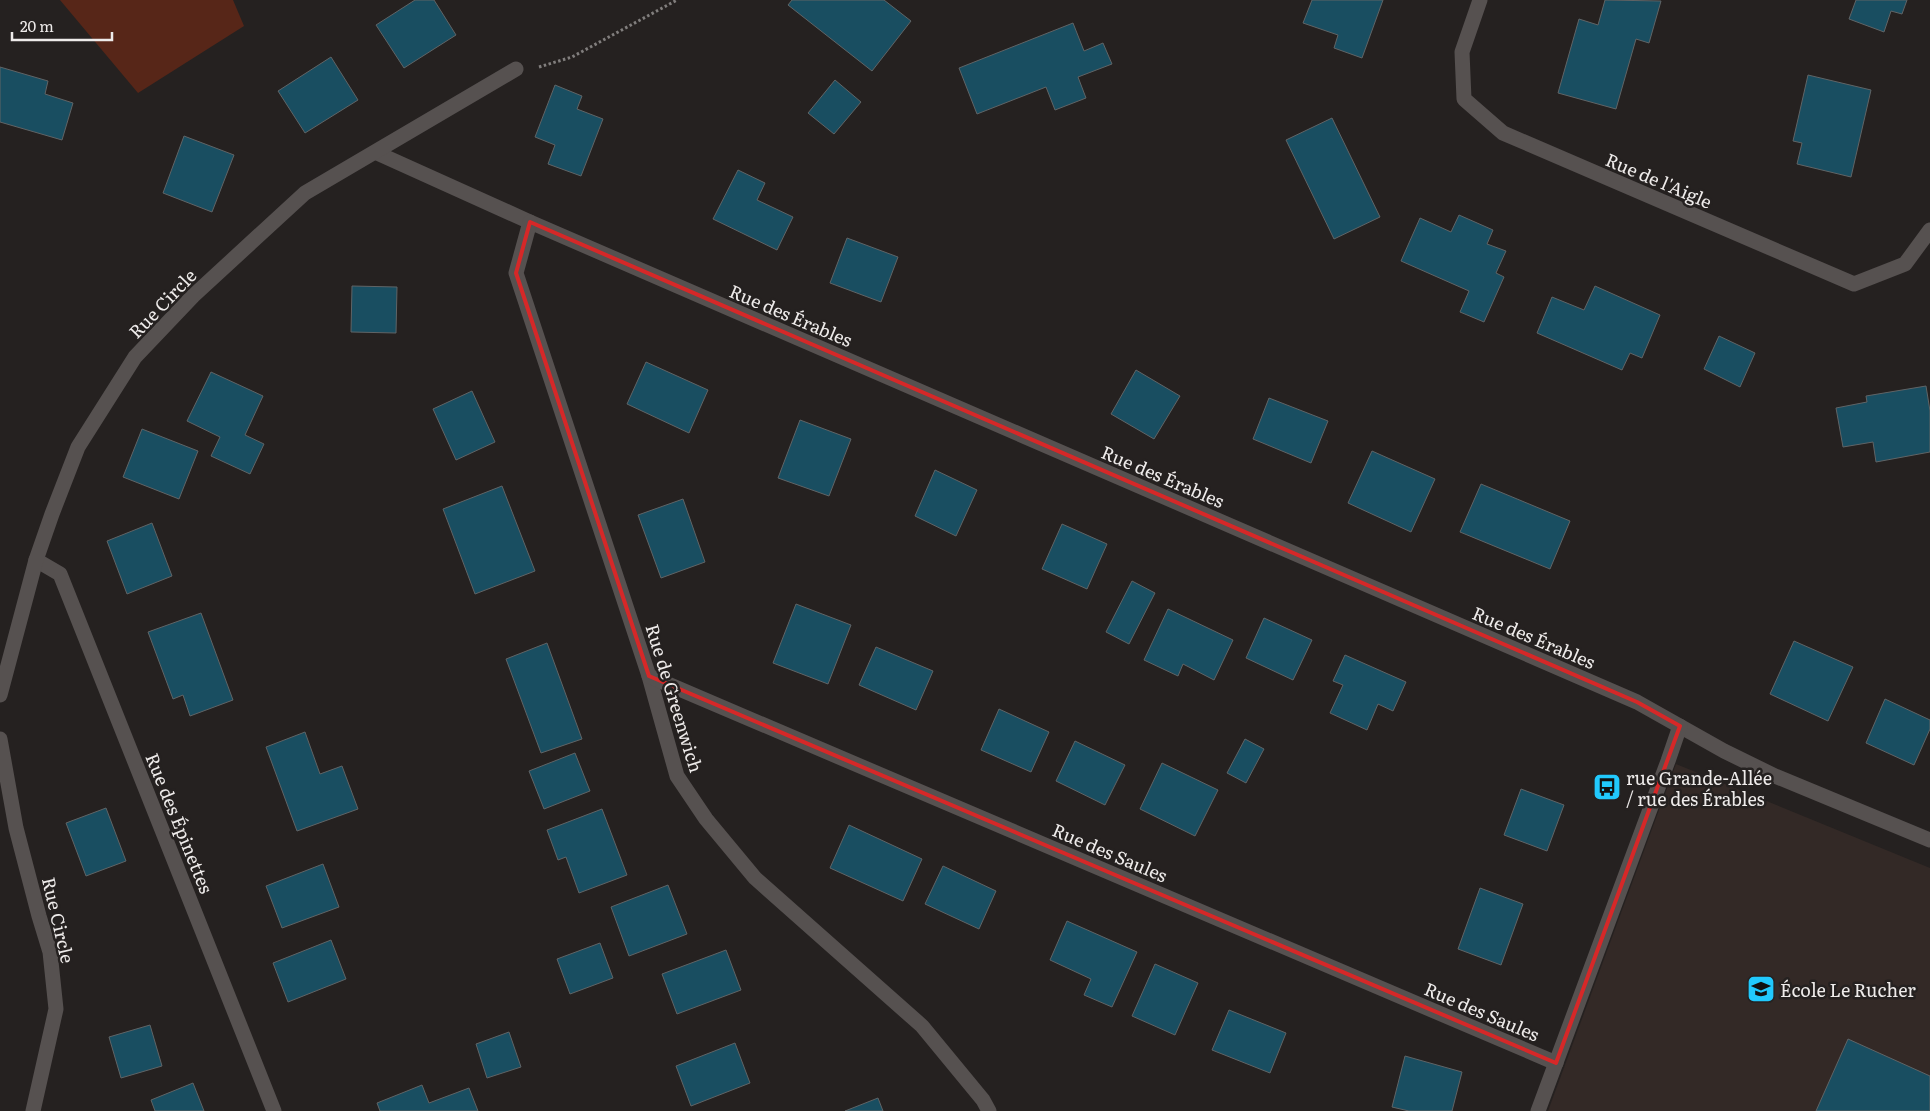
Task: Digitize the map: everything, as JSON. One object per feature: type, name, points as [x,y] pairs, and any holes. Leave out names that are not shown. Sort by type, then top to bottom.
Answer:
[{"type":"street","name":"Rue de l'Aigle","points":[[1480,0],[1462,52],[1464,99],[1503,133],[1854,284],[1905,264],[1930,230]]},
{"type":"street","name":"Rue Circle","points":[[0,695],[36,560],[78,447],[135,357],[193,296],[305,194],[516,69]]},
{"type":"street","name":"Rue des Érables","points":[[377,153],[530,222],[1619,694],[1724,752],[1775,776],[1930,840]]},
{"type":"street","name":"Rue de Greenwich","points":[[530,222],[516,273],[649,676],[676,776],[706,819],[755,878],[922,1026],[983,1100],[989,1111]]},
{"type":"street","name":"Rue des Épinettes","points":[[36,560],[60,574],[274,1111]]},
{"type":"street","name":"Rue des Saules","points":[[649,676],[1556,1062]]},
{"type":"street","points":[[1538,1111],[1680,726]]},
{"type":"street","name":"Rue Circle","points":[[0,739],[16,828],[50,952],[56,1009],[34,1111]]},
{"type":"path","points":[[516,69],[534,69],[572,57],[677,0]]},
{"type":"highlighted area","points":[[530,222],[1637,702],[1680,726],[1556,1063],[649,676],[516,273]]},
{"type":"shaded area","points":[[60,0],[233,0],[244,26],[138,93]]},
{"type":"shaded area","name":"École Le Rucher","points":[[1676,764],[1930,868],[1930,1111],[1548,1111]]},
{"type":"building","points":[[415,0],[434,0],[456,35],[404,68],[376,25]]},
{"type":"building","points":[[792,0],[884,0],[911,21],[872,71],[788,5]]},
{"type":"building","points":[[1312,0],[1383,0],[1362,58],[1334,48],[1338,35],[1303,23]]},
{"type":"building","points":[[1605,0],[1661,1],[1649,43],[1636,39],[1616,109],[1558,93],[1579,19],[1598,25]]},
{"type":"building","points":[[1856,0],[1907,0],[1902,14],[1891,11],[1884,32],[1849,19]]},
{"type":"building","points":[[1073,23],[1084,51],[1103,43],[1112,64],[1078,77],[1086,98],[1055,110],[1046,87],[977,114],[959,68]]},
{"type":"building","points":[[331,57],[358,100],[305,133],[278,91]]},
{"type":"building","points":[[0,67],[48,81],[45,94],[73,103],[62,140],[0,122]]},
{"type":"building","points":[[1808,75],[1871,90],[1851,177],[1797,164],[1802,143],[1793,141]]},
{"type":"building","points":[[835,80],[861,102],[834,134],[808,113]]},
{"type":"building","points":[[555,85],[582,96],[577,109],[603,119],[581,176],[548,164],[555,145],[535,137]]},
{"type":"building","points":[[1332,118],[1380,217],[1334,239],[1286,140]]},
{"type":"building","points":[[184,136],[234,155],[212,212],[163,193]]},
{"type":"building","points":[[738,170],[765,183],[757,200],[793,217],[777,250],[713,219]]},
{"type":"building","points":[[1459,215],[1493,230],[1487,244],[1506,251],[1496,273],[1504,277],[1484,322],[1460,312],[1469,291],[1401,261],[1420,218],[1451,232]]},
{"type":"building","points":[[847,238],[898,257],[881,302],[830,283]]},
{"type":"building","points":[[352,286],[397,287],[396,333],[351,332]]},
{"type":"building","points":[[1595,286],[1660,315],[1642,358],[1630,353],[1622,370],[1537,333],[1552,297],[1584,310]]},
{"type":"building","points":[[1719,336],[1755,353],[1740,387],[1704,369]]},
{"type":"building","points":[[646,362],[708,390],[689,433],[627,404]]},
{"type":"building","points":[[1136,370],[1180,396],[1154,439],[1111,414]]},
{"type":"building","points":[[211,372],[263,396],[245,435],[264,444],[250,474],[211,456],[220,437],[187,421]]},
{"type":"building","points":[[1926,386],[1930,411],[1930,452],[1876,462],[1873,442],[1843,447],[1836,408],[1867,402],[1866,396]]},
{"type":"building","points":[[472,391],[495,442],[456,460],[433,409]]},
{"type":"building","points":[[1269,398],[1328,421],[1311,463],[1253,439]]},
{"type":"building","points":[[800,420],[851,439],[829,496],[778,478]]},
{"type":"building","points":[[142,429],[198,451],[179,499],[123,477]]},
{"type":"building","points":[[1372,451],[1435,479],[1411,532],[1348,503]]},
{"type":"building","points":[[935,470],[977,490],[956,536],[915,516]]},
{"type":"building","points":[[1481,484],[1570,521],[1550,569],[1460,532]]},
{"type":"building","points":[[502,486],[535,571],[475,594],[443,509]]},
{"type":"building","points":[[683,499],[705,562],[661,578],[638,515]]},
{"type":"building","points":[[152,523],[172,576],[127,594],[107,541]]},
{"type":"building","points":[[1062,524],[1107,544],[1087,589],[1042,569]]},
{"type":"building","points":[[1132,581],[1155,593],[1129,644],[1106,632]]},
{"type":"building","points":[[796,604],[851,625],[828,684],[773,663]]},
{"type":"building","points":[[1168,609],[1233,640],[1214,680],[1183,664],[1178,676],[1144,660]]},
{"type":"building","points":[[201,613],[233,700],[190,716],[183,695],[173,699],[148,632]]},
{"type":"building","points":[[1264,618],[1312,640],[1293,680],[1246,658]]},
{"type":"building","points":[[1794,641],[1853,667],[1828,721],[1770,694]]},
{"type":"building","points":[[547,643],[582,739],[541,753],[506,659]]},
{"type":"building","points":[[876,647],[933,671],[916,710],[859,685]]},
{"type":"building","points":[[1345,655],[1406,682],[1393,711],[1378,704],[1367,730],[1330,713],[1343,685],[1333,681]]},
{"type":"building","points":[[1885,699],[1930,720],[1930,729],[1914,765],[1866,743]]},
{"type":"building","points":[[999,709],[1049,732],[1031,772],[981,750]]},
{"type":"building","points":[[305,732],[320,774],[342,766],[358,809],[297,831],[266,747]]},
{"type":"building","points":[[1245,739],[1264,749],[1246,783],[1227,773]]},
{"type":"building","points":[[1075,741],[1125,765],[1105,805],[1056,781]]},
{"type":"building","points":[[575,753],[590,791],[544,809],[529,771]]},
{"type":"building","points":[[1162,763],[1218,790],[1195,836],[1140,809]]},
{"type":"building","points":[[1521,789],[1564,805],[1547,851],[1504,835]]},
{"type":"building","points":[[106,808],[126,861],[86,876],[66,823]]},
{"type":"building","points":[[602,809],[627,875],[579,893],[566,857],[558,860],[547,830]]},
{"type":"building","points":[[849,825],[922,859],[903,901],[830,868]]},
{"type":"building","points":[[323,864],[339,907],[282,928],[266,886]]},
{"type":"building","points":[[943,866],[996,891],[979,929],[925,904]]},
{"type":"building","points":[[668,885],[687,934],[629,956],[611,907]]},
{"type":"building","points":[[1480,888],[1523,904],[1501,965],[1458,949]]},
{"type":"building","points":[[1067,921],[1137,952],[1112,1007],[1084,995],[1091,979],[1050,960]]},
{"type":"building","points":[[331,940],[346,979],[288,1002],[273,963]]},
{"type":"building","points":[[600,943],[613,978],[570,994],[557,959]]},
{"type":"building","points":[[726,950],[741,990],[677,1014],[662,974]]},
{"type":"building","points":[[1155,964],[1198,983],[1175,1035],[1132,1016]]},
{"type":"building","points":[[1229,1010],[1286,1033],[1270,1073],[1212,1050]]},
{"type":"building","points":[[150,1025],[162,1066],[121,1078],[109,1037]]},
{"type":"building","points":[[509,1032],[521,1067],[487,1078],[476,1044]]},
{"type":"building","points":[[1848,1039],[1930,1076],[1930,1111],[1816,1111]]},
{"type":"building","points":[[735,1043],[750,1083],[691,1106],[676,1066]]},
{"type":"building","points":[[1405,1056],[1462,1072],[1452,1111],[1409,1111],[1392,1107]]},
{"type":"building","points":[[193,1083],[204,1111],[155,1111],[151,1100]]},
{"type":"building","points":[[422,1085],[429,1103],[469,1088],[478,1111],[380,1111],[377,1103]]},
{"type":"building","points":[[878,1098],[883,1111],[845,1111]]},
{"type":"place","name":"rue Grande-Allée / rue des Érables","points":[[1607,787]]},
{"type":"place","name":"École Le Rucher","points":[[1761,989]]}]
